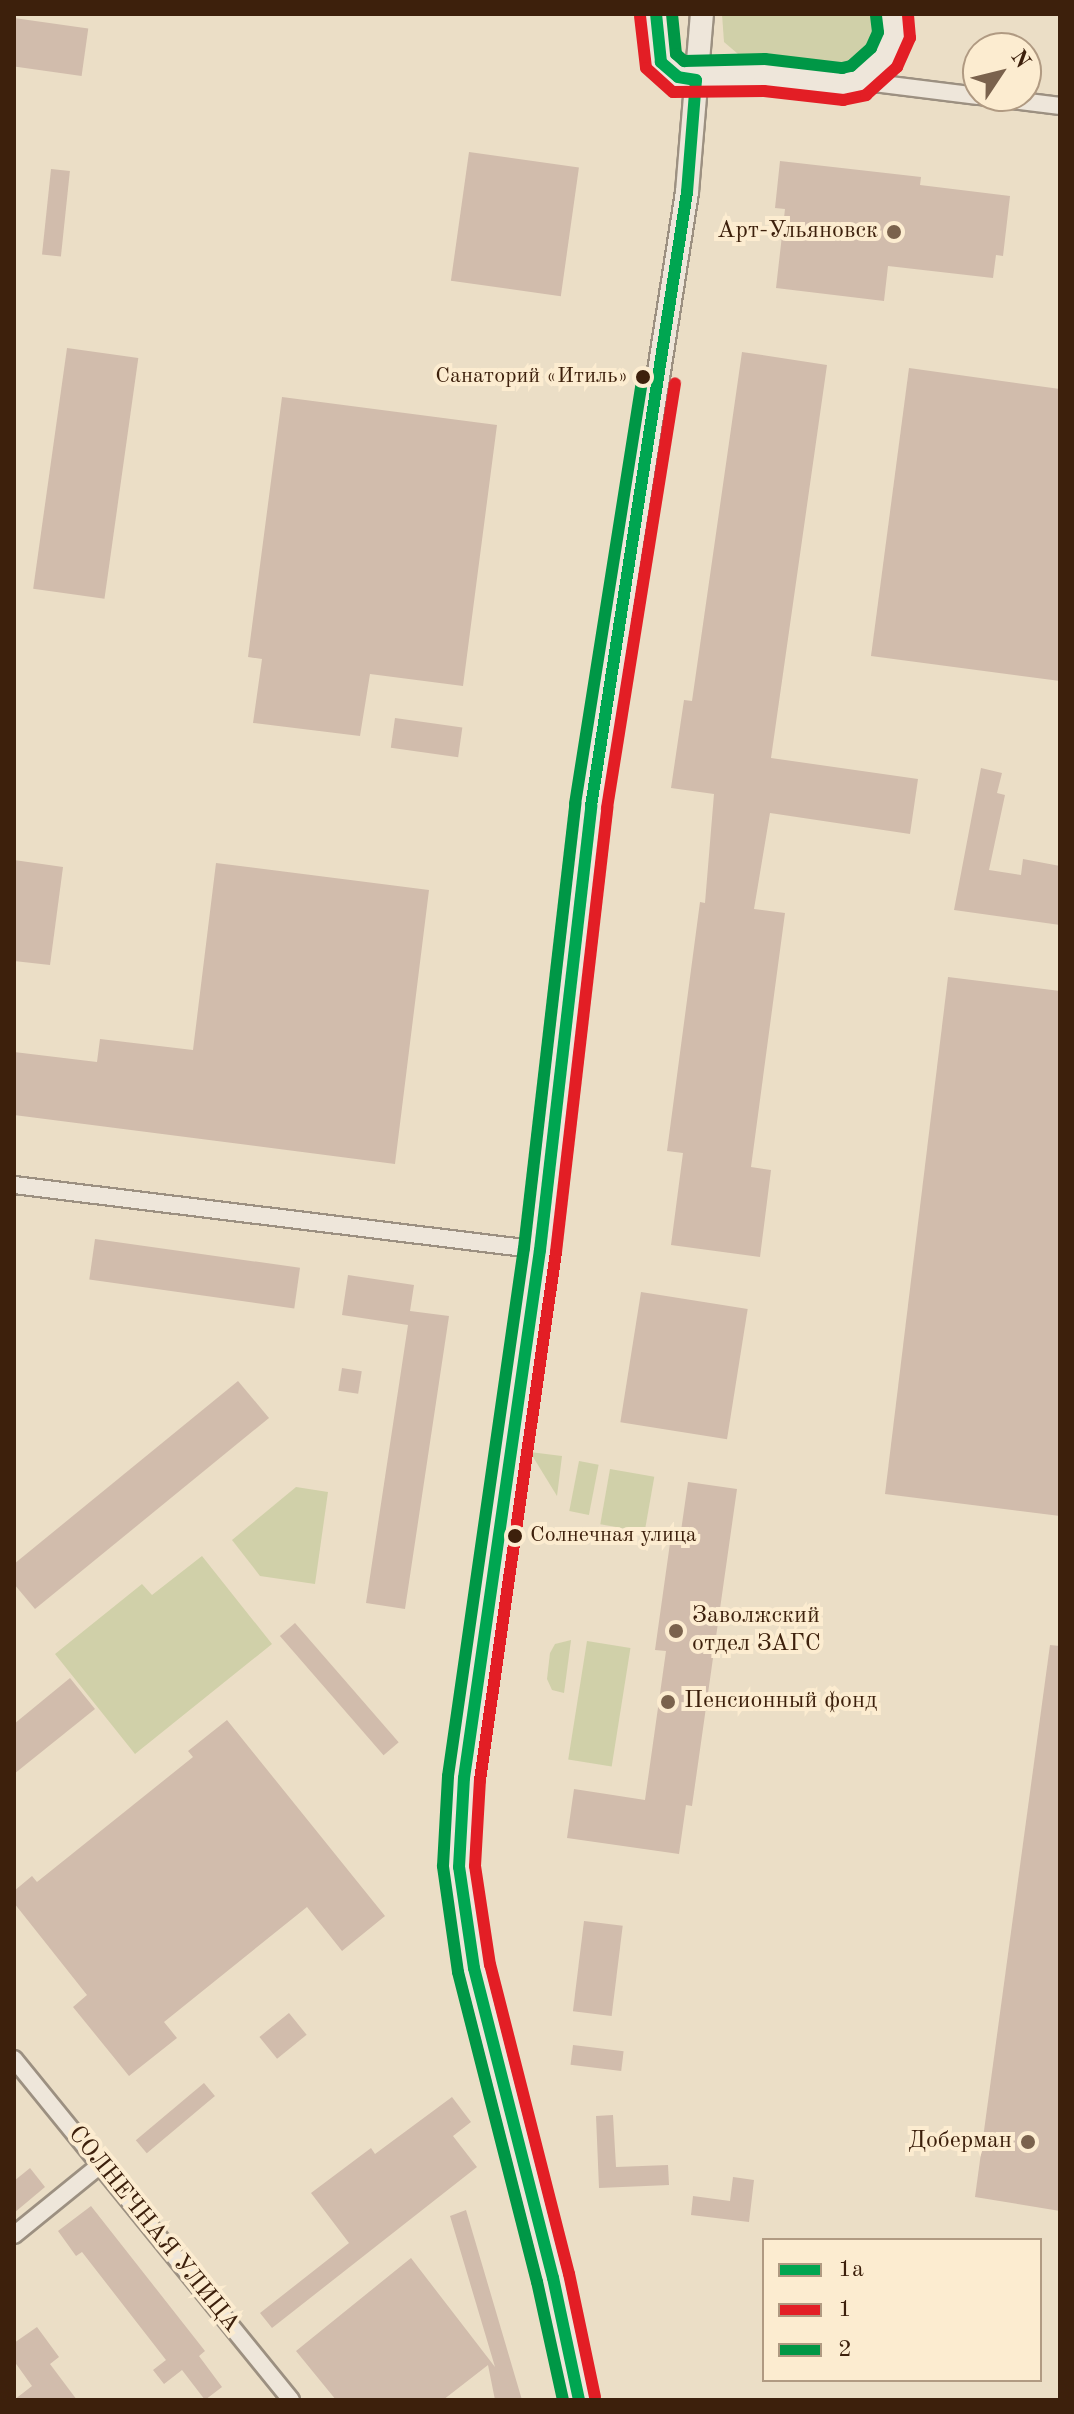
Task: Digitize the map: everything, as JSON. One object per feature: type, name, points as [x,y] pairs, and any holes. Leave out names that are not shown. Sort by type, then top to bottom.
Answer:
[{"type":"street","points":[[656,14],[661,62],[678,77],[696,80],[765,75],[836,83],[858,81],[962,94]]},
{"type":"street","points":[[579,2400],[553,2278],[474,1968],[459,1867],[464,1778],[540,1250],[591,806],[687,192],[702,14]]},
{"type":"street","points":[[858,81],[876,68],[888,52],[894,35],[892,14]]},
{"type":"street","points":[[14,1185],[540,1250]]},
{"type":"street","name":"СОЛНЕЧНАЯ УЛИЦА","points":[[14,2059],[291,2400]]},
{"type":"street","points":[[14,2235],[100,2165]]},
{"type":"green space","points":[[722,14],[871,14],[877,25],[878,40],[865,61],[842,71],[745,60],[724,42]]},
{"type":"green space","points":[[530,1452],[562,1456],[557,1496]]},
{"type":"green space","points":[[579,1461],[599,1465],[589,1515],[569,1511]]},
{"type":"green space","points":[[610,1469],[654,1477],[645,1532],[600,1524]]},
{"type":"green space","points":[[296,1487],[328,1492],[315,1584],[260,1576],[232,1540]]},
{"type":"green space","points":[[202,1556],[272,1644],[135,1754],[55,1654],[142,1584],[152,1595]]},
{"type":"green space","points":[[571,1640],[564,1693],[552,1690],[547,1679],[550,1653],[555,1644]]},
{"type":"green space","points":[[587,1641],[630,1648],[612,1766],[568,1760]]},
{"type":"building","points":[[14,18],[88,28],[82,76],[14,66]]},
{"type":"building","points":[[469,152],[579,167],[561,296],[451,281]]},
{"type":"building","name":"Арт-Ульяновск","points":[[780,161],[921,177],[920,185],[1010,196],[1003,256],[996,255],[993,278],[888,266],[884,301],[776,288],[785,209],[775,208]]},
{"type":"building","points":[[51,169],[70,171],[61,257],[42,255]]},
{"type":"building","points":[[67,348],[138,358],[104,599],[33,589]]},
{"type":"building","points":[[742,352],[827,365],[771,758],[918,779],[910,834],[770,813],[754,909],[785,913],[751,1167],[771,1170],[760,1257],[671,1245],[683,1153],[667,1151],[700,902],[705,903],[714,794],[671,788],[684,700],[692,701]]},
{"type":"building","points":[[909,368],[1060,389],[1060,681],[871,656]]},
{"type":"building","points":[[282,397],[497,425],[463,686],[370,674],[360,736],[253,723],[262,659],[248,657]]},
{"type":"building","points":[[395,718],[462,727],[458,757],[391,748]]},
{"type":"building","points":[[981,768],[1002,773],[997,793],[1005,795],[989,870],[1021,875],[1023,859],[1060,866],[1060,925],[954,910]]},
{"type":"building","points":[[14,860],[63,867],[50,965],[14,961]]},
{"type":"building","points":[[216,863],[429,890],[395,1164],[14,1115],[14,1052],[97,1062],[100,1039],[193,1050]]},
{"type":"building","points":[[948,977],[1060,991],[1060,1516],[885,1494]]},
{"type":"building","points":[[95,1239],[300,1268],[294,1308],[89,1280]]},
{"type":"building","points":[[348,1275],[414,1285],[410,1311],[449,1316],[405,1609],[366,1603],[408,1325],[342,1315]]},
{"type":"building","points":[[641,1292],[748,1309],[727,1439],[620,1422]]},
{"type":"building","points":[[342,1368],[362,1371],[358,1394],[338,1391]]},
{"type":"building","points":[[238,1381],[269,1418],[35,1609],[14,1584],[14,1564]]},
{"type":"building","points":[[688,1482],[737,1489],[692,1806],[686,1805],[679,1854],[567,1838],[574,1789],[645,1800],[666,1651],[655,1650],[671,1536],[680,1538]]},
{"type":"building","points":[[295,1623],[399,1742],[384,1755],[280,1636]]},
{"type":"building","points":[[1050,1645],[1060,1646],[1060,2211],[975,2197]]},
{"type":"building","points":[[70,1678],[95,1709],[14,1774],[14,1724]]},
{"type":"building","points":[[227,1720],[385,1916],[342,1951],[307,1907],[164,2022],[177,2038],[129,2076],[73,2007],[87,1995],[14,1903],[14,1891],[32,1876],[37,1882],[193,1757],[188,1751]]},
{"type":"building","points":[[584,1921],[623,1926],[612,2016],[573,2011]]},
{"type":"building","points":[[289,2013],[307,2035],[277,2059],[259,2037]]},
{"type":"building","points":[[573,2045],[624,2051],[621,2071],[571,2065]]},
{"type":"building","points":[[204,2083],[215,2096],[147,2153],[136,2140]]},
{"type":"building","points":[[452,2097],[471,2122],[453,2136],[477,2167],[272,2328],[260,2313],[349,2243],[311,2193],[371,2148],[375,2154]]},
{"type":"building","points":[[613,2115],[616,2167],[668,2165],[669,2185],[599,2188],[596,2116]]},
{"type":"building","points":[[30,2168],[45,2187],[14,2213],[14,2181]]},
{"type":"building","points":[[733,2177],[754,2180],[749,2222],[691,2215],[693,2196],[730,2201]]},
{"type":"building","points":[[91,2206],[205,2351],[199,2356],[222,2387],[205,2400],[182,2370],[164,2384],[153,2370],[166,2360],[82,2252],[76,2256],[58,2231]]},
{"type":"building","points":[[466,2210],[522,2400],[495,2400],[488,2365],[443,2400],[336,2400],[296,2351],[411,2258],[495,2367],[450,2216]]},
{"type":"building","points":[[37,2327],[59,2357],[50,2364],[77,2400],[14,2400],[32,2386],[14,2361],[14,2343]]},
{"type":"transit line","name":"1а","points":[[579,2400],[553,2278],[474,1968],[459,1867],[464,1778],[540,1250],[591,806],[687,192],[696,80],[678,77],[661,62],[656,14]]},
{"type":"transit line","name":"2","points":[[672,14],[676,54],[684,61],[765,59],[842,68],[851,66],[871,48],[878,32],[876,16]]},
{"type":"transit line","name":"1","points":[[640,16],[646,68],[673,92],[764,91],[843,100],[866,95],[897,67],[910,38],[908,14]]},
{"type":"transit line","name":"2","points":[[563,2400],[537,2282],[458,1972],[443,1866],[448,1776],[524,1248],[575,804],[643,377]]},
{"type":"transit line","name":"1","points":[[595,2397],[569,2274],[490,1965],[475,1866],[480,1780],[556,1252],[607,808],[675,383]]},
{"type":"place","name":"Арт-Ульяновск","points":[[894,232]]},
{"type":"place","name":"Санаторий «Итиль»","points":[[643,377]]},
{"type":"place","name":"Солнечная улица","points":[[515,1536]]},
{"type":"place","name":"Заволжский отдел ЗАГС","points":[[676,1631]]},
{"type":"place","name":"Пенсионный фонд","points":[[668,1702]]},
{"type":"place","name":"Доберман","points":[[1028,2142]]}]
